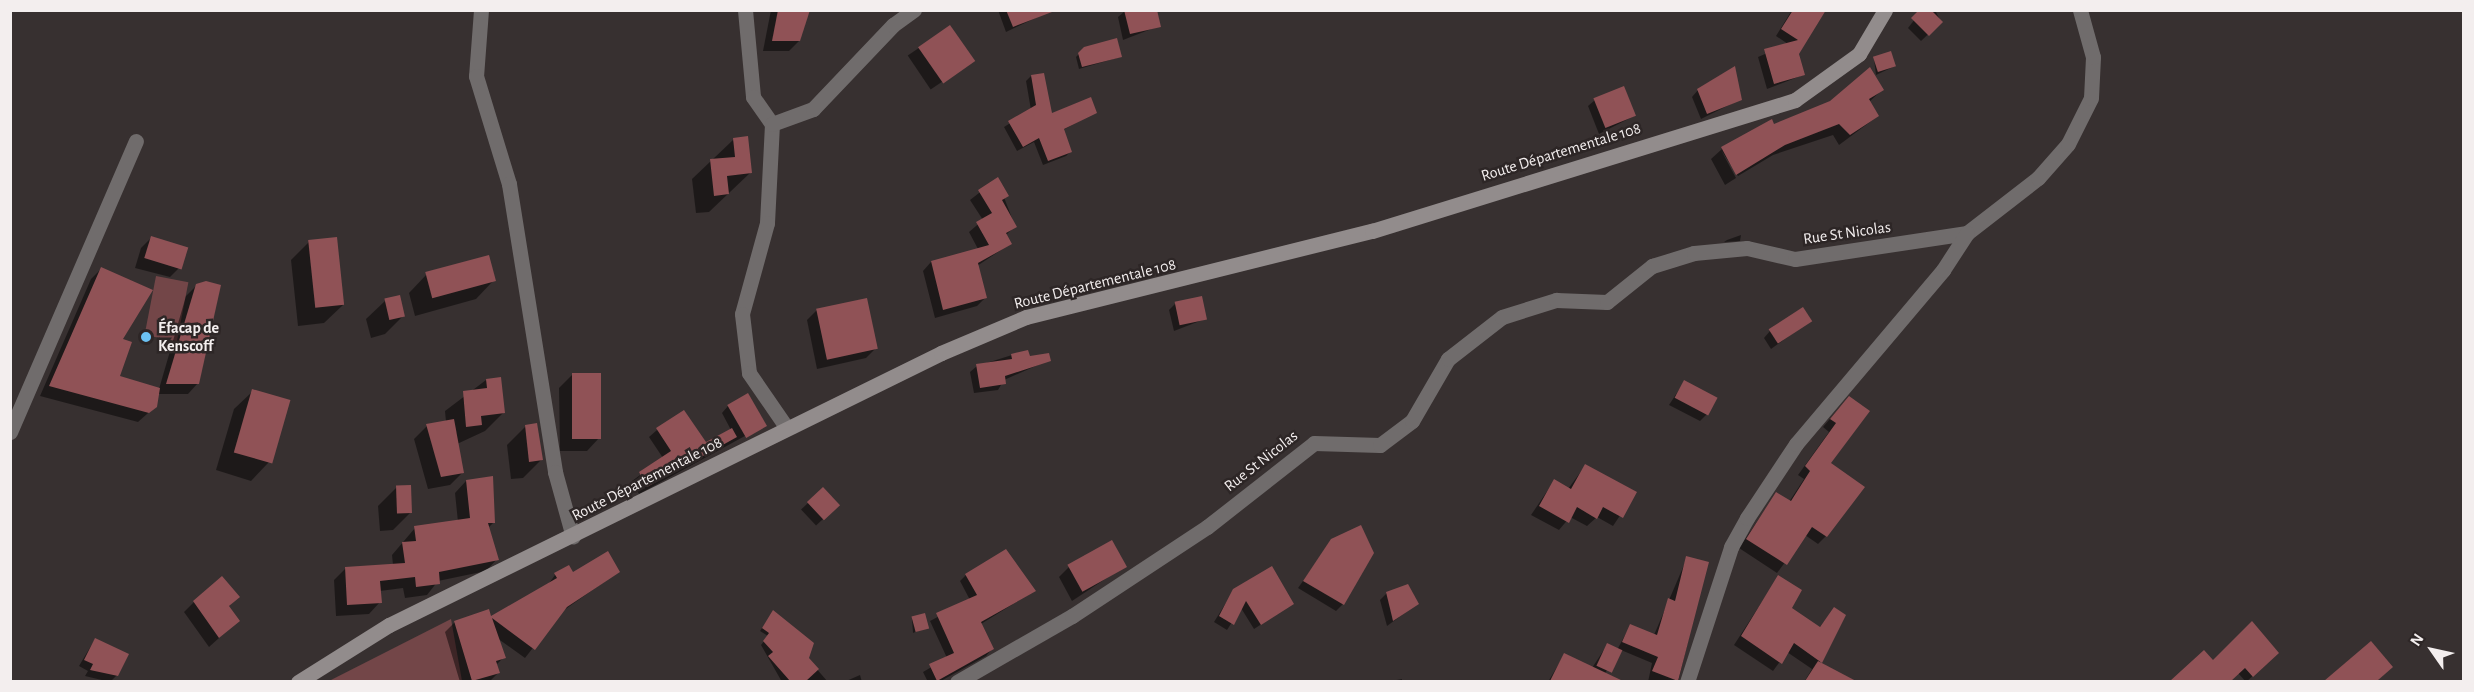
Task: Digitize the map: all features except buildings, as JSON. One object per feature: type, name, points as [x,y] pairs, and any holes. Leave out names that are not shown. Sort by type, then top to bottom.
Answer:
[{"type":"main road","name":"Route Départementale 108","points":[[297,681],[389,625],[573,537],[786,428],[1026,318],[1372,231],[1795,100],[1859,54],[1885,10]]},
{"type":"street","points":[[481,10],[476,76],[509,184],[555,472],[573,537]]},
{"type":"street","points":[[746,10],[753,97],[772,124],[767,223],[742,314],[749,373],[786,428]]},
{"type":"street","points":[[772,124],[813,109],[893,25],[914,10]]},
{"type":"street","name":"Rue St Nicolas","points":[[957,681],[1072,616],[1207,526],[1314,443],[1380,445],[1412,421],[1448,359],[1502,317],[1556,300],[1607,302],[1652,266],[1694,253],[1747,248],[1795,259],[1967,233],[2038,178],[2068,144],[2091,98],[2093,57],[2080,10]]},
{"type":"street","points":[[10,432],[136,141]]},
{"type":"street","points":[[1687,681],[1731,548],[1747,518],[1796,444],[1943,270],[1967,233]]},
{"type":"shaded area","points":[[156,276],[188,282],[177,341],[145,335]]},
{"type":"shaded area","points":[[451,619],[462,681],[329,681]]},
{"type":"place","name":"Éfacap de Kenscoff","points":[[146,337]]}]
